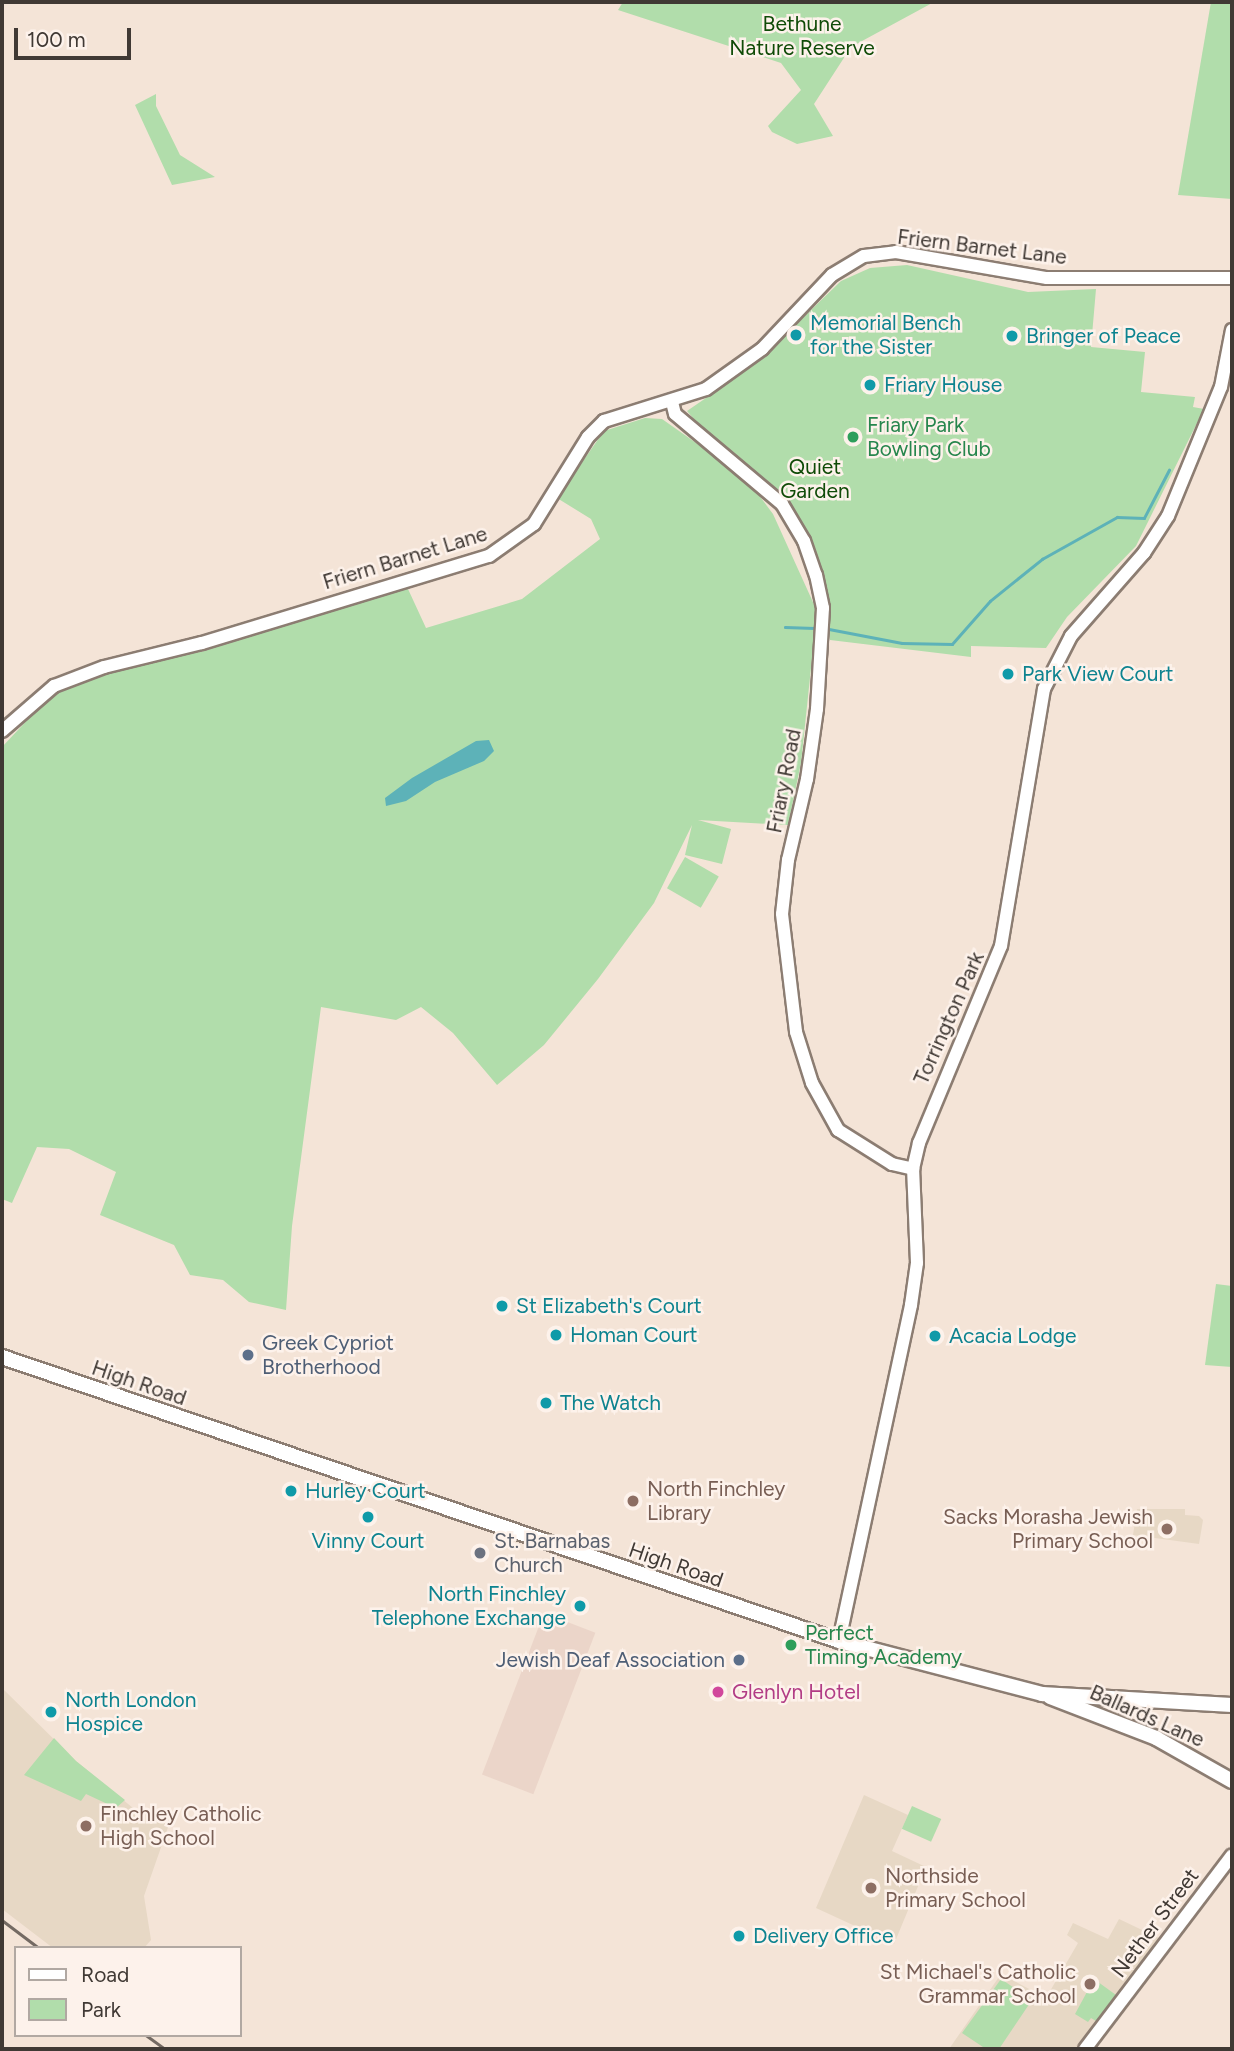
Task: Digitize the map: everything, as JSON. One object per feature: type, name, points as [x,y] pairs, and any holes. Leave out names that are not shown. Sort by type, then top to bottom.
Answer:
[{"type":"main road","name":"High Road","points":[[2,1357],[839,1641],[1042,1694],[1232,1705]]},
{"type":"main road","name":"Ballards Lane","points":[[1042,1694],[1180,1749],[1232,1781]]},
{"type":"main road","points":[[1102,1697],[1096,1706],[1102,1717]]},
{"type":"street","name":"Friern Barnet Lane","points":[[2,732],[47,691],[94,670],[202,643],[489,556],[534,524],[588,437],[604,421],[692,397],[731,373],[762,349],[832,275],[864,256],[896,252],[1047,278],[1232,278]]},
{"type":"street","name":"Torrington Park","points":[[839,1641],[911,1305],[917,1264],[914,1170],[928,1115],[985,992],[1001,946],[1044,689],[1071,636],[1144,553],[1168,516],[1222,387],[1232,330]]},
{"type":"street","name":"Friary Road","points":[[672,402],[675,414],[782,504],[804,541],[816,575],[822,608],[817,709],[807,779],[788,860],[782,914],[796,1032],[812,1083],[838,1130],[892,1164],[914,1170]]},
{"type":"street","name":"Nether Street","points":[[1085,2049],[1232,1855]]},
{"type":"shaded area","name":"Sacks Morasha Jewish Primary School","points":[[1137,1509],[1185,1509],[1185,1515],[1199,1516],[1203,1520],[1199,1544],[1133,1535]]},
{"type":"shaded area","points":[[544,1613],[595,1633],[533,1794],[482,1775]]},
{"type":"shaded area","name":"Finchley Catholic High School","points":[[2,1688],[76,1761],[139,1813],[172,1816],[144,1896],[151,1940],[146,1946],[50,1946],[2,1909]]},
{"type":"shaded area","name":"Northside Primary School","points":[[864,1795],[908,1815],[892,1851],[926,1867],[894,1944],[816,1908]]},
{"type":"shaded area","name":"St Michael's Catholic Grammar School","points":[[1119,1919],[1159,1938],[1076,2049],[949,2049],[1001,1974],[1046,1998],[1078,1943],[1067,1935],[1073,1923],[1108,1939]]},
{"type":"green space","name":"Bethune Nature Reserve","points":[[623,2],[934,2],[851,47],[814,104],[833,136],[797,144],[772,132],[768,126],[801,90],[781,63],[618,10]]},
{"type":"green space","points":[[1211,2],[1232,2],[1232,199],[1178,195]]},
{"type":"green space","points":[[156,94],[156,106],[180,155],[215,177],[172,185],[135,105]]},
{"type":"green space","name":"Quiet Garden","points":[[907,265],[1028,292],[1096,289],[1091,347],[1145,352],[1141,392],[1195,397],[1193,407],[1204,409],[1136,546],[1067,617],[1046,648],[971,646],[971,657],[830,640],[823,574],[810,537],[785,498],[705,432],[687,411],[754,365],[841,281],[870,268]]},
{"type":"green space","points":[[645,418],[662,419],[746,478],[773,514],[817,611],[801,763],[788,825],[698,820],[731,829],[722,864],[685,855],[692,825],[654,903],[598,979],[544,1045],[497,1085],[453,1033],[421,1007],[396,1020],[321,1007],[292,1226],[286,1310],[249,1302],[223,1280],[190,1275],[174,1245],[100,1215],[116,1172],[69,1149],[37,1147],[12,1203],[2,1199],[2,747],[49,697],[108,671],[204,651],[364,594],[408,589],[426,628],[522,599],[600,539],[591,519],[557,498],[604,431]]},
{"type":"green space","points":[[685,857],[719,876],[701,908],[667,888]]},
{"type":"green space","points":[[1216,1284],[1232,1286],[1232,1367],[1205,1365]]},
{"type":"green space","points":[[54,1738],[76,1761],[125,1800],[116,1808],[86,1794],[81,1801],[24,1775]]},
{"type":"green space","points":[[912,1806],[941,1819],[931,1842],[902,1829]]},
{"type":"green space","points":[[1001,1979],[1032,2000],[999,2049],[986,2049],[962,2033]]},
{"type":"green space","points":[[1094,1979],[1116,1995],[1096,2021],[1091,2018],[1088,2022],[1075,2014]]},
{"type":"water","points":[[489,740],[494,751],[484,761],[435,782],[406,801],[386,806],[385,798],[412,778],[476,741]]},
{"type":"waterway","points":[[829,629],[902,643],[952,644],[990,601],[1042,559],[1117,517],[1144,518],[1169,470]]},
{"type":"waterway","points":[[785,627],[814,628]]},
{"type":"railway","points":[[2,1920],[36,1946]]},
{"type":"railway","points":[[149,2037],[165,2049]]},
{"type":"place","name":"Memorial Bench for the Sister","points":[[796,335]]},
{"type":"place","name":"Bringer of Peace","points":[[1012,336]]},
{"type":"place","name":"Friary House","points":[[870,385]]},
{"type":"place","name":"Friary Park Bowling Club","points":[[853,437]]},
{"type":"place","name":"Park View Court","points":[[1008,674]]},
{"type":"place","name":"St Elizabeth's Court","points":[[502,1306]]},
{"type":"place","name":"Homan Court","points":[[556,1335]]},
{"type":"place","name":"Acacia Lodge","points":[[935,1336]]},
{"type":"place","name":"Greek Cypriot Brotherhood","points":[[248,1355]]},
{"type":"place","name":"The Watch","points":[[546,1403]]},
{"type":"place","name":"Hurley Court","points":[[291,1491]]},
{"type":"place","name":"North Finchley Library","points":[[633,1501]]},
{"type":"place","name":"Vinny Court","points":[[368,1517]]},
{"type":"place","name":"Sacks Morasha Jewish Primary School","points":[[1167,1529]]},
{"type":"place","name":"St. Barnabas Church","points":[[480,1553]]},
{"type":"place","name":"North Finchley Telephone Exchange","points":[[580,1606]]},
{"type":"place","name":"Perfect Timing Academy","points":[[791,1645]]},
{"type":"place","name":"Jewish Deaf Association","points":[[739,1660]]},
{"type":"place","name":"Glenlyn Hotel","points":[[718,1692]]},
{"type":"place","name":"North London Hospice","points":[[51,1712]]},
{"type":"place","name":"Finchley Catholic High School","points":[[86,1826]]},
{"type":"place","name":"Northside Primary School","points":[[871,1888]]},
{"type":"place","name":"Delivery Office","points":[[739,1936]]},
{"type":"place","name":"St Michael's Catholic Grammar School","points":[[1090,1984]]}]
